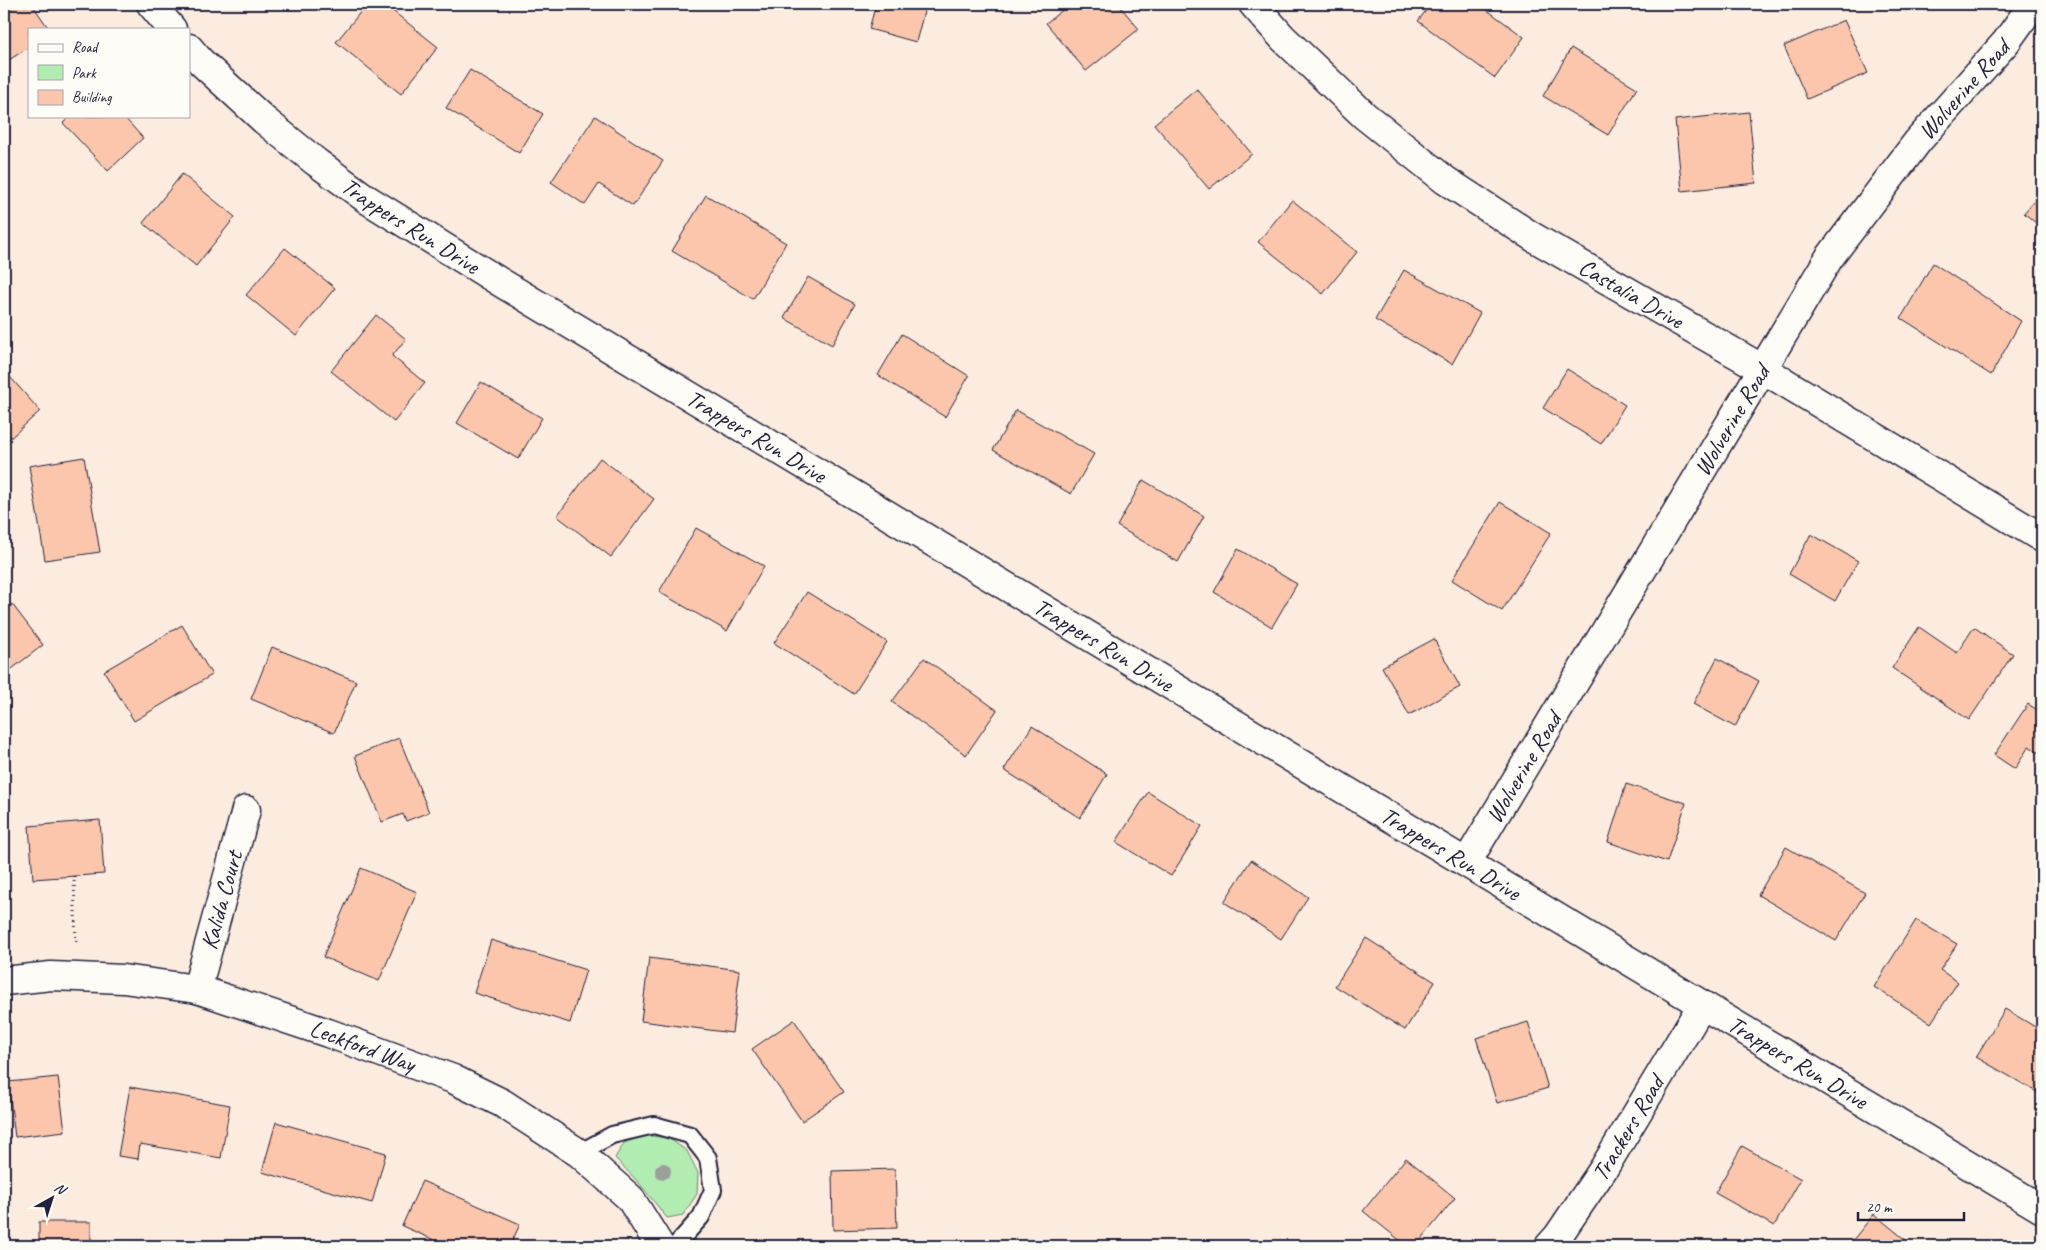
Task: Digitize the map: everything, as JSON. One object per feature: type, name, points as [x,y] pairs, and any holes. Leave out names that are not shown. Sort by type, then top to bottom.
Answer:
[{"type":"street","points":[[151,4],[171,28]]},
{"type":"street","name":"Castalia Drive","points":[[1253,4],[1283,38],[1366,116],[1445,180],[1533,237],[1762,368],[2042,538]]},
{"type":"street","name":"Wolverine Road","points":[[1467,862],[1829,258],[1918,141],[2006,42],[2033,4]]},
{"type":"street","name":"Trappers Run Drive","points":[[190,49],[201,62],[264,120],[316,162],[368,200],[509,287],[2042,1209]]},
{"type":"street","name":"Kalida Court","points":[[197,990],[246,810]]},
{"type":"street","name":"Leckford Way","points":[[4,981],[51,976],[76,977],[123,980],[197,990],[328,1033],[453,1079],[502,1103],[579,1154],[630,1198],[660,1246]]},
{"type":"street","name":"Trackers Road","points":[[1548,1246],[1558,1236],[1604,1168],[1702,1004]]},
{"type":"lane","points":[[579,1154],[612,1134],[654,1125],[690,1135],[708,1158],[713,1190],[701,1217],[674,1246]]},
{"type":"path","points":[[74,876],[76,977]]},
{"type":"green space","points":[[643,1135],[668,1138],[687,1151],[698,1173],[697,1194],[683,1215],[667,1218],[640,1184],[615,1158],[624,1143]]},
{"type":"building","points":[[4,4],[32,4],[48,28],[28,28],[28,48],[6,62],[4,59]]},
{"type":"building","points":[[367,4],[384,4],[438,47],[401,94],[336,42]]},
{"type":"building","points":[[876,4],[926,4],[916,42],[869,29]]},
{"type":"building","points":[[1070,4],[1118,4],[1139,29],[1086,71],[1046,23]]},
{"type":"building","points":[[1431,4],[1479,4],[1524,37],[1495,78],[1418,21]]},
{"type":"building","points":[[1844,20],[1868,73],[1807,99],[1784,46]]},
{"type":"building","points":[[1571,48],[1637,88],[1608,135],[1543,96]]},
{"type":"building","points":[[470,70],[543,114],[519,153],[446,108]]},
{"type":"building","points":[[1197,89],[1252,154],[1209,189],[1154,124]]},
{"type":"building","points":[[1749,112],[1756,183],[1682,191],[1675,120]]},
{"type":"building","points":[[595,116],[663,161],[633,206],[599,184],[585,205],[551,182]]},
{"type":"building","points":[[69,118],[125,118],[143,138],[108,171],[63,123]]},
{"type":"building","points":[[182,174],[235,217],[196,266],[143,223]]},
{"type":"building","points":[[2042,191],[2042,228],[2024,213]]},
{"type":"building","points":[[706,195],[786,243],[753,299],[672,251]]},
{"type":"building","points":[[1292,200],[1357,252],[1323,294],[1258,242]]},
{"type":"building","points":[[285,248],[335,288],[296,336],[246,295]]},
{"type":"building","points":[[1933,263],[2021,321],[1991,375],[1901,318]]},
{"type":"building","points":[[1404,270],[1480,313],[1452,364],[1375,320]]},
{"type":"building","points":[[808,277],[855,304],[832,345],[784,318]]},
{"type":"building","points":[[376,315],[406,339],[392,356],[425,383],[394,422],[331,371]]},
{"type":"building","points":[[902,334],[969,376],[945,417],[878,375]]},
{"type":"building","points":[[1567,369],[1625,405],[1601,444],[1543,408]]},
{"type":"building","points":[[4,370],[40,411],[4,444]]},
{"type":"building","points":[[481,382],[542,418],[518,459],[457,423]]},
{"type":"building","points":[[1016,410],[1094,454],[1071,494],[993,450]]},
{"type":"building","points":[[84,457],[100,552],[45,560],[29,466]]},
{"type":"building","points":[[600,458],[654,499],[611,557],[557,516]]},
{"type":"building","points":[[1143,480],[1204,516],[1178,562],[1117,526]]},
{"type":"building","points":[[1500,502],[1551,533],[1502,611],[1452,580]]},
{"type":"building","points":[[696,528],[764,566],[727,631],[659,592]]},
{"type":"building","points":[[1811,534],[1858,561],[1835,601],[1789,574]]},
{"type":"building","points":[[1238,549],[1297,584],[1272,627],[1214,592]]},
{"type":"building","points":[[807,592],[887,642],[854,694],[774,643]]},
{"type":"building","points":[[12,604],[43,645],[4,675],[4,610]]},
{"type":"building","points":[[182,625],[212,675],[134,721],[104,671]]},
{"type":"building","points":[[1919,627],[1957,653],[1974,627],[2013,654],[1969,720],[1892,668]]},
{"type":"building","points":[[1434,639],[1460,687],[1409,715],[1382,667]]},
{"type":"building","points":[[272,647],[356,681],[334,733],[251,699]]},
{"type":"building","points":[[924,658],[997,710],[966,755],[892,702]]},
{"type":"building","points":[[1717,658],[1759,681],[1735,727],[1693,704]]},
{"type":"building","points":[[2028,704],[2042,713],[2042,755],[2029,746],[2015,769],[1994,755]]},
{"type":"building","points":[[1032,726],[1107,774],[1080,818],[1004,770]]},
{"type":"building","points":[[399,738],[429,812],[406,821],[403,814],[382,822],[355,756]]},
{"type":"building","points":[[1626,784],[1686,803],[1667,862],[1608,842]]},
{"type":"building","points":[[1148,792],[1202,826],[1171,876],[1116,842]]},
{"type":"building","points":[[100,820],[104,874],[33,879],[29,826]]},
{"type":"building","points":[[1786,847],[1865,893],[1836,941],[1758,895]]},
{"type":"building","points":[[1251,860],[1308,897],[1281,939],[1224,902]]},
{"type":"building","points":[[361,868],[417,892],[379,981],[323,957]]},
{"type":"building","points":[[1916,920],[1957,944],[1940,970],[1958,982],[1931,1023],[1874,987]]},
{"type":"building","points":[[1366,938],[1435,982],[1405,1030],[1335,986]]},
{"type":"building","points":[[491,940],[586,970],[570,1023],[474,993]]},
{"type":"building","points":[[649,958],[740,970],[732,1033],[641,1021]]},
{"type":"building","points":[[2005,1009],[2042,1031],[2042,1095],[1976,1057]]},
{"type":"building","points":[[794,1020],[844,1092],[802,1121],[752,1049]]},
{"type":"building","points":[[1528,1022],[1548,1088],[1497,1103],[1476,1038]]},
{"type":"building","points":[[58,1077],[65,1131],[15,1137],[8,1082]]},
{"type":"building","points":[[130,1087],[230,1105],[221,1158],[140,1144],[138,1159],[118,1156]]},
{"type":"building","points":[[276,1122],[386,1153],[372,1203],[262,1172]]},
{"type":"building","points":[[1742,1146],[1801,1179],[1774,1226],[1715,1193]]},
{"type":"building","points":[[1406,1158],[1455,1198],[1416,1246],[1407,1246],[1363,1211]]},
{"type":"building","points":[[895,1169],[897,1228],[833,1230],[832,1171]]},
{"type":"building","points":[[422,1181],[520,1224],[510,1246],[448,1246],[402,1226]]},
{"type":"building","points":[[1874,1214],[1913,1246],[1848,1246]]},
{"type":"building","points":[[39,1222],[91,1222],[91,1246],[39,1246]]}]
